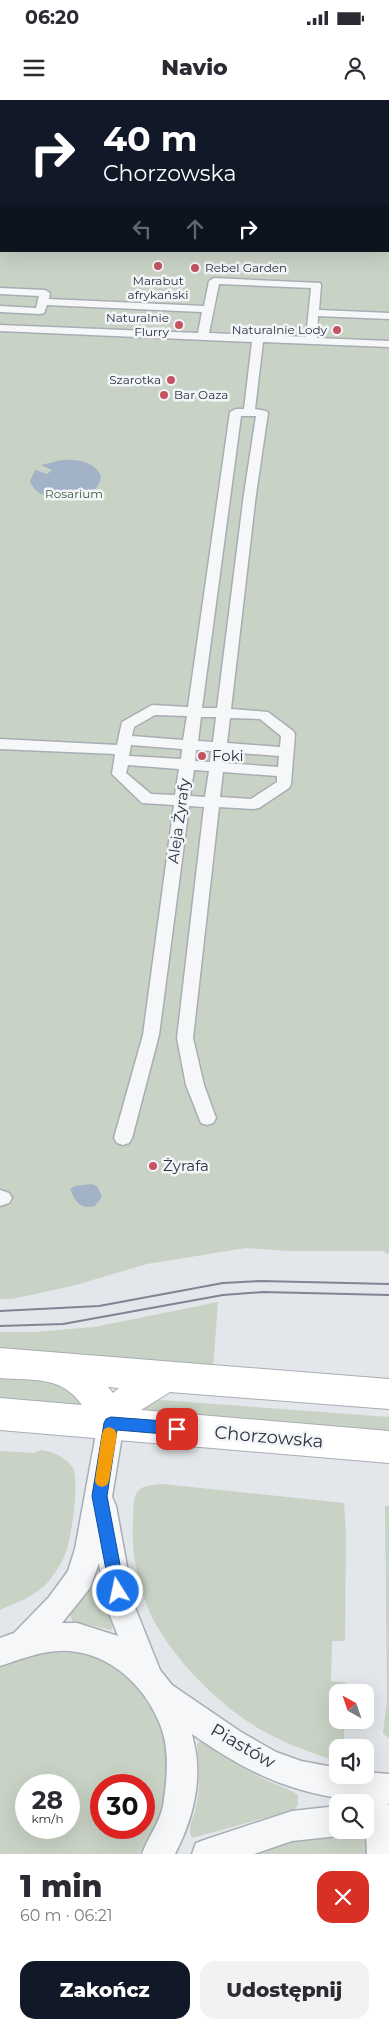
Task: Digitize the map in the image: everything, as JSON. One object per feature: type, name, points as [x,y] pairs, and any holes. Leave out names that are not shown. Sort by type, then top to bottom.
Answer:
[{"type":"main road","points":[[0,1363],[389,1394]]},
{"type":"main road","points":[[55,1367],[74,1374],[85,1382],[111,1423],[129,1398],[143,1388],[167,1376]]},
{"type":"main road","name":"Chorzowska","points":[[0,1414],[389,1447]]},
{"type":"street","points":[[203,336],[214,281],[316,285],[311,340]]},
{"type":"street","points":[[0,291],[45,293],[40,311],[0,309]]},
{"type":"street","points":[[43,302],[208,309]]},
{"type":"street","points":[[314,312],[389,316]]},
{"type":"street","points":[[0,328],[389,344]]},
{"type":"street","points":[[249,413],[258,338]]},
{"type":"street","name":"Aleja Żyrafy","points":[[124,1138],[151,1035],[194,712],[249,413]]},
{"type":"street","name":"Aleja Żyrafy","points":[[207,1118],[195,1085],[185,1038],[212,802],[246,548],[250,494],[249,413]]},
{"type":"street","points":[[152,710],[224,714],[262,715],[288,734],[284,784],[254,804],[147,799],[119,774],[127,725],[152,710]]},
{"type":"street","points":[[0,744],[123,750],[189,745],[286,752]]},
{"type":"street","points":[[123,750],[186,765],[284,772]]},
{"type":"street","points":[[12,1646],[59,1608],[80,1578],[87,1556],[100,1496],[111,1423]]},
{"type":"street","points":[[100,1496],[120,1604],[155,1685],[173,1717],[178,1734],[182,1764],[181,1791],[174,1822],[157,1854]]},
{"type":"street","name":"Piastów","points":[[12,1646],[63,1636],[91,1641],[128,1658],[155,1685],[256,1758],[300,1776],[352,1786],[381,1810]]},
{"type":"street","points":[[381,1810],[382,1854]]},
{"type":"street","points":[[207,1854],[292,1826],[329,1822]]},
{"type":"green space","name":"Rosarium","points":[[0,252],[389,252],[389,1254],[384,1251],[287,1251],[246,1248],[147,1264],[72,1286],[12,1299],[0,1299]]},
{"type":"green space","points":[[218,1302],[213,1368],[0,1350],[0,1332],[34,1332],[94,1327]]},
{"type":"green space","points":[[0,1376],[58,1382],[83,1402],[77,1406],[0,1400]]},
{"type":"green space","points":[[148,1399],[389,1417],[389,1432],[145,1412],[142,1409]]},
{"type":"green space","points":[[41,1450],[50,1452],[67,1461],[73,1468],[75,1475],[76,1486],[72,1524],[65,1555],[44,1586],[26,1598],[0,1610],[0,1451],[34,1453]]},
{"type":"green space","points":[[162,1484],[344,1503],[346,1533],[345,1641],[332,1641],[331,1681],[345,1682],[345,1684],[329,1684],[329,1729],[344,1729],[344,1739],[329,1739],[329,1759],[275,1737],[234,1712],[187,1668],[162,1635],[143,1596],[134,1558],[133,1545],[135,1497],[140,1489]]},
{"type":"green space","points":[[385,1506],[389,1506],[389,1739],[383,1733],[387,1701]]},
{"type":"green space","points":[[95,1580],[101,1584],[113,1625],[111,1630],[72,1621],[70,1614]]},
{"type":"green space","points":[[57,1652],[85,1654],[115,1669],[133,1684],[148,1703],[158,1724],[165,1747],[168,1770],[166,1794],[160,1818],[155,1828],[155,1774],[90,1774],[90,1839],[149,1839],[139,1854],[0,1854],[0,1667],[36,1654]]},
{"type":"green space","points":[[203,1739],[247,1769],[298,1795],[298,1805],[294,1810],[192,1838],[190,1828],[197,1803],[199,1786],[197,1744]]},
{"type":"green space","points":[[329,1835],[329,1839],[365,1839],[368,1854],[254,1854],[300,1840]]},
{"type":"water","points":[[62,460],[73,460],[90,464],[101,476],[98,486],[80,498],[68,500],[55,499],[35,489],[30,481],[35,470],[47,474],[52,470],[41,465]]},
{"type":"water","points":[[91,1184],[97,1186],[102,1197],[95,1206],[82,1206],[76,1201],[70,1189],[75,1186]]},
{"type":"tram line","points":[[0,1311],[99,1306],[223,1283],[261,1281],[389,1284]]},
{"type":"tram line","points":[[0,1326],[63,1324],[223,1295],[263,1292],[389,1295]]},
{"type":"slow traffic","points":[[102,1481],[109,1434]]},
{"type":"place","name":"Marabut afrykański","points":[[158,266]]},
{"type":"place","name":"Rebel Garden","points":[[195,268]]},
{"type":"place","name":"Naturalnie Flurry","points":[[179,325]]},
{"type":"place","name":"Naturalnie Lody","points":[[337,330]]},
{"type":"place","name":"Szarotka","points":[[171,380]]},
{"type":"place","name":"Bar Oaza","points":[[164,395]]},
{"type":"place","name":"Foki","points":[[202,756]]},
{"type":"place","name":"Żyrafa","points":[[153,1166]]},
{"type":"route","points":[[118,1591],[100,1496],[111,1423],[177,1429]]}]
